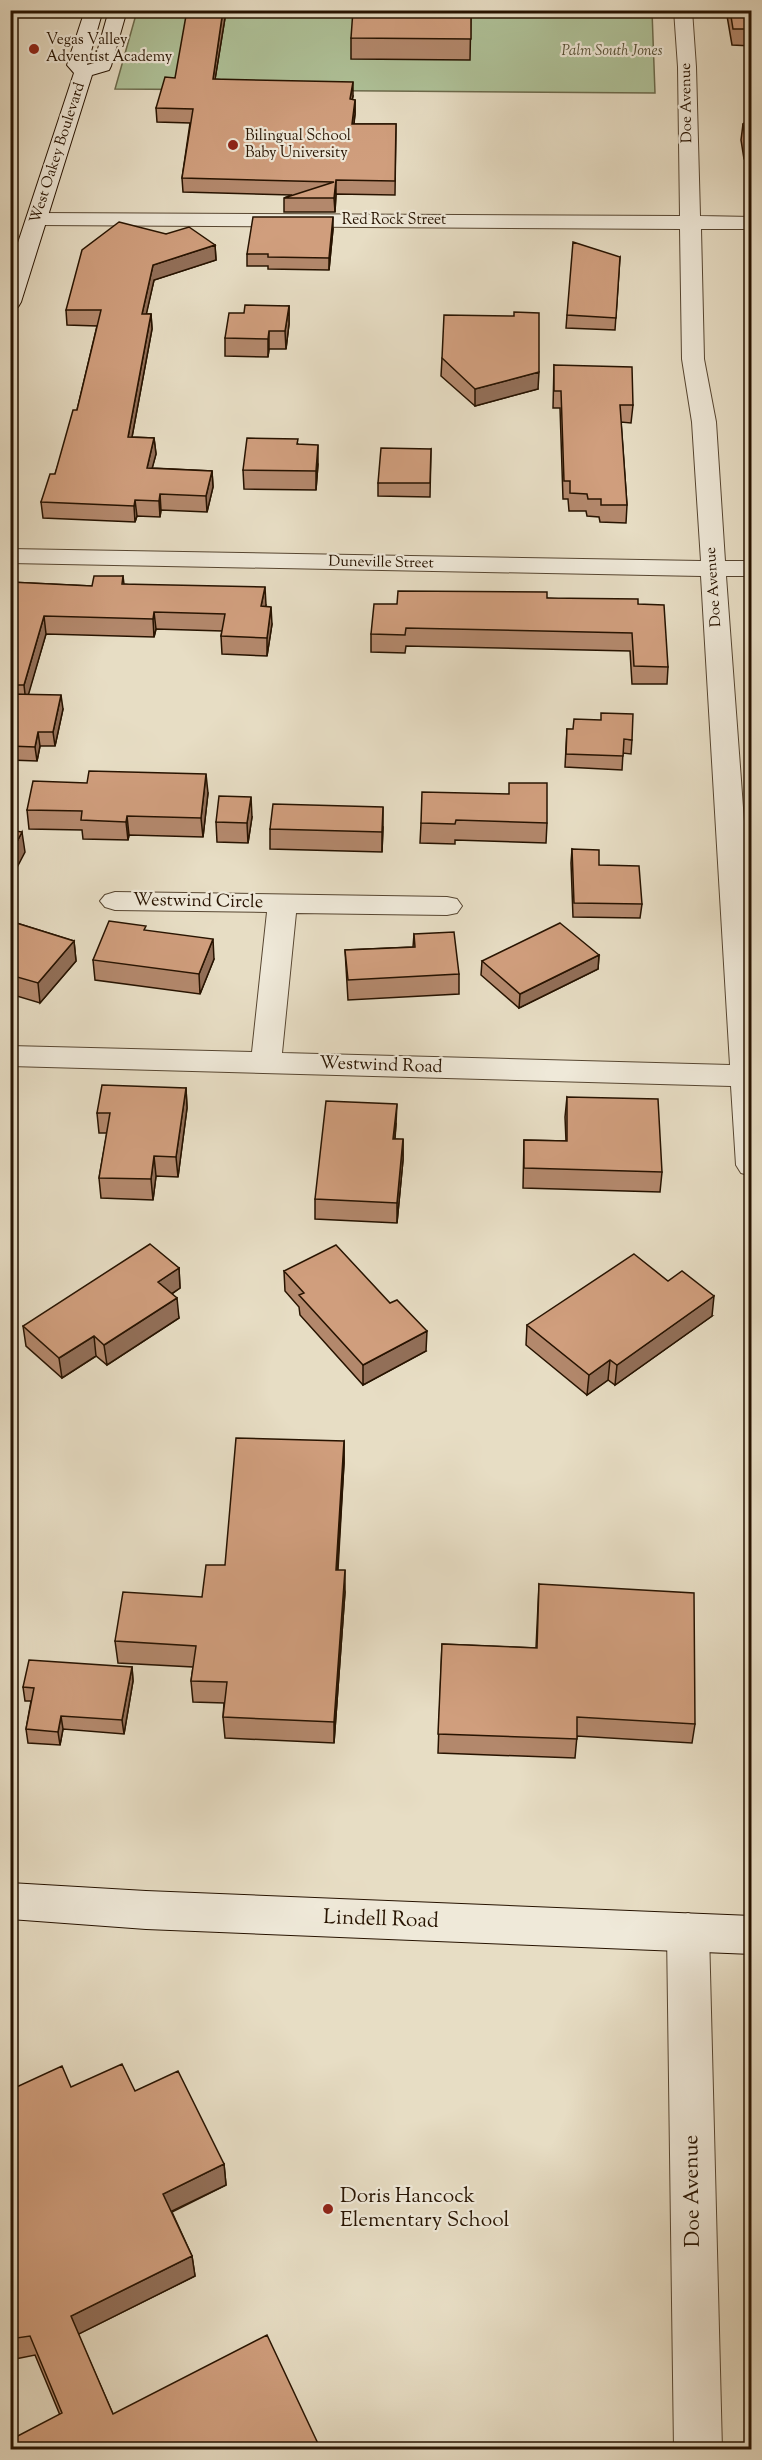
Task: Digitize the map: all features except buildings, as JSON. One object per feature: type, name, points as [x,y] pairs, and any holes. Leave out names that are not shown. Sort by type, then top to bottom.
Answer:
[{"type":"street","name":"West Oakey Boulevard","points":[[84,72],[76,64],[94,10]]},
{"type":"street","name":"West Oakey Boulevard","points":[[84,72],[102,66],[118,10]]},
{"type":"street","name":"Doe Avenue","points":[[683,10],[687,67],[688,222],[693,359],[704,422],[749,1076],[752,1165]]},
{"type":"street","name":"West Oakey Boulevard","points":[[10,302],[84,72]]},
{"type":"street","name":"Red Rock Street","points":[[37,219],[752,223]]},
{"type":"street","name":"Duneville Street","points":[[10,556],[752,569]]},
{"type":"street","name":"Westwind Circle","points":[[114,901],[447,906]]},
{"type":"street","name":"Westwind Circle","points":[[266,1063],[282,904]]},
{"type":"street","name":"Westwind Road","points":[[10,1056],[749,1076]]},
{"type":"street","name":"Lindell Road","points":[[10,1901],[158,1910],[752,1935]]},
{"type":"street","name":"Doe Avenue","points":[[688,1932],[698,2450]]},
{"type":"green space","name":"Palm South Jones","points":[[137,11],[652,11],[655,93],[115,89]]},
{"type":"place","name":"Vegas Valley Adventist Academy","points":[[34,49]]},
{"type":"place","name":"Bilingual School Baby University","points":[[233,145]]},
{"type":"place","name":"Doris Hancock Elementary School","points":[[328,2209]]}]
